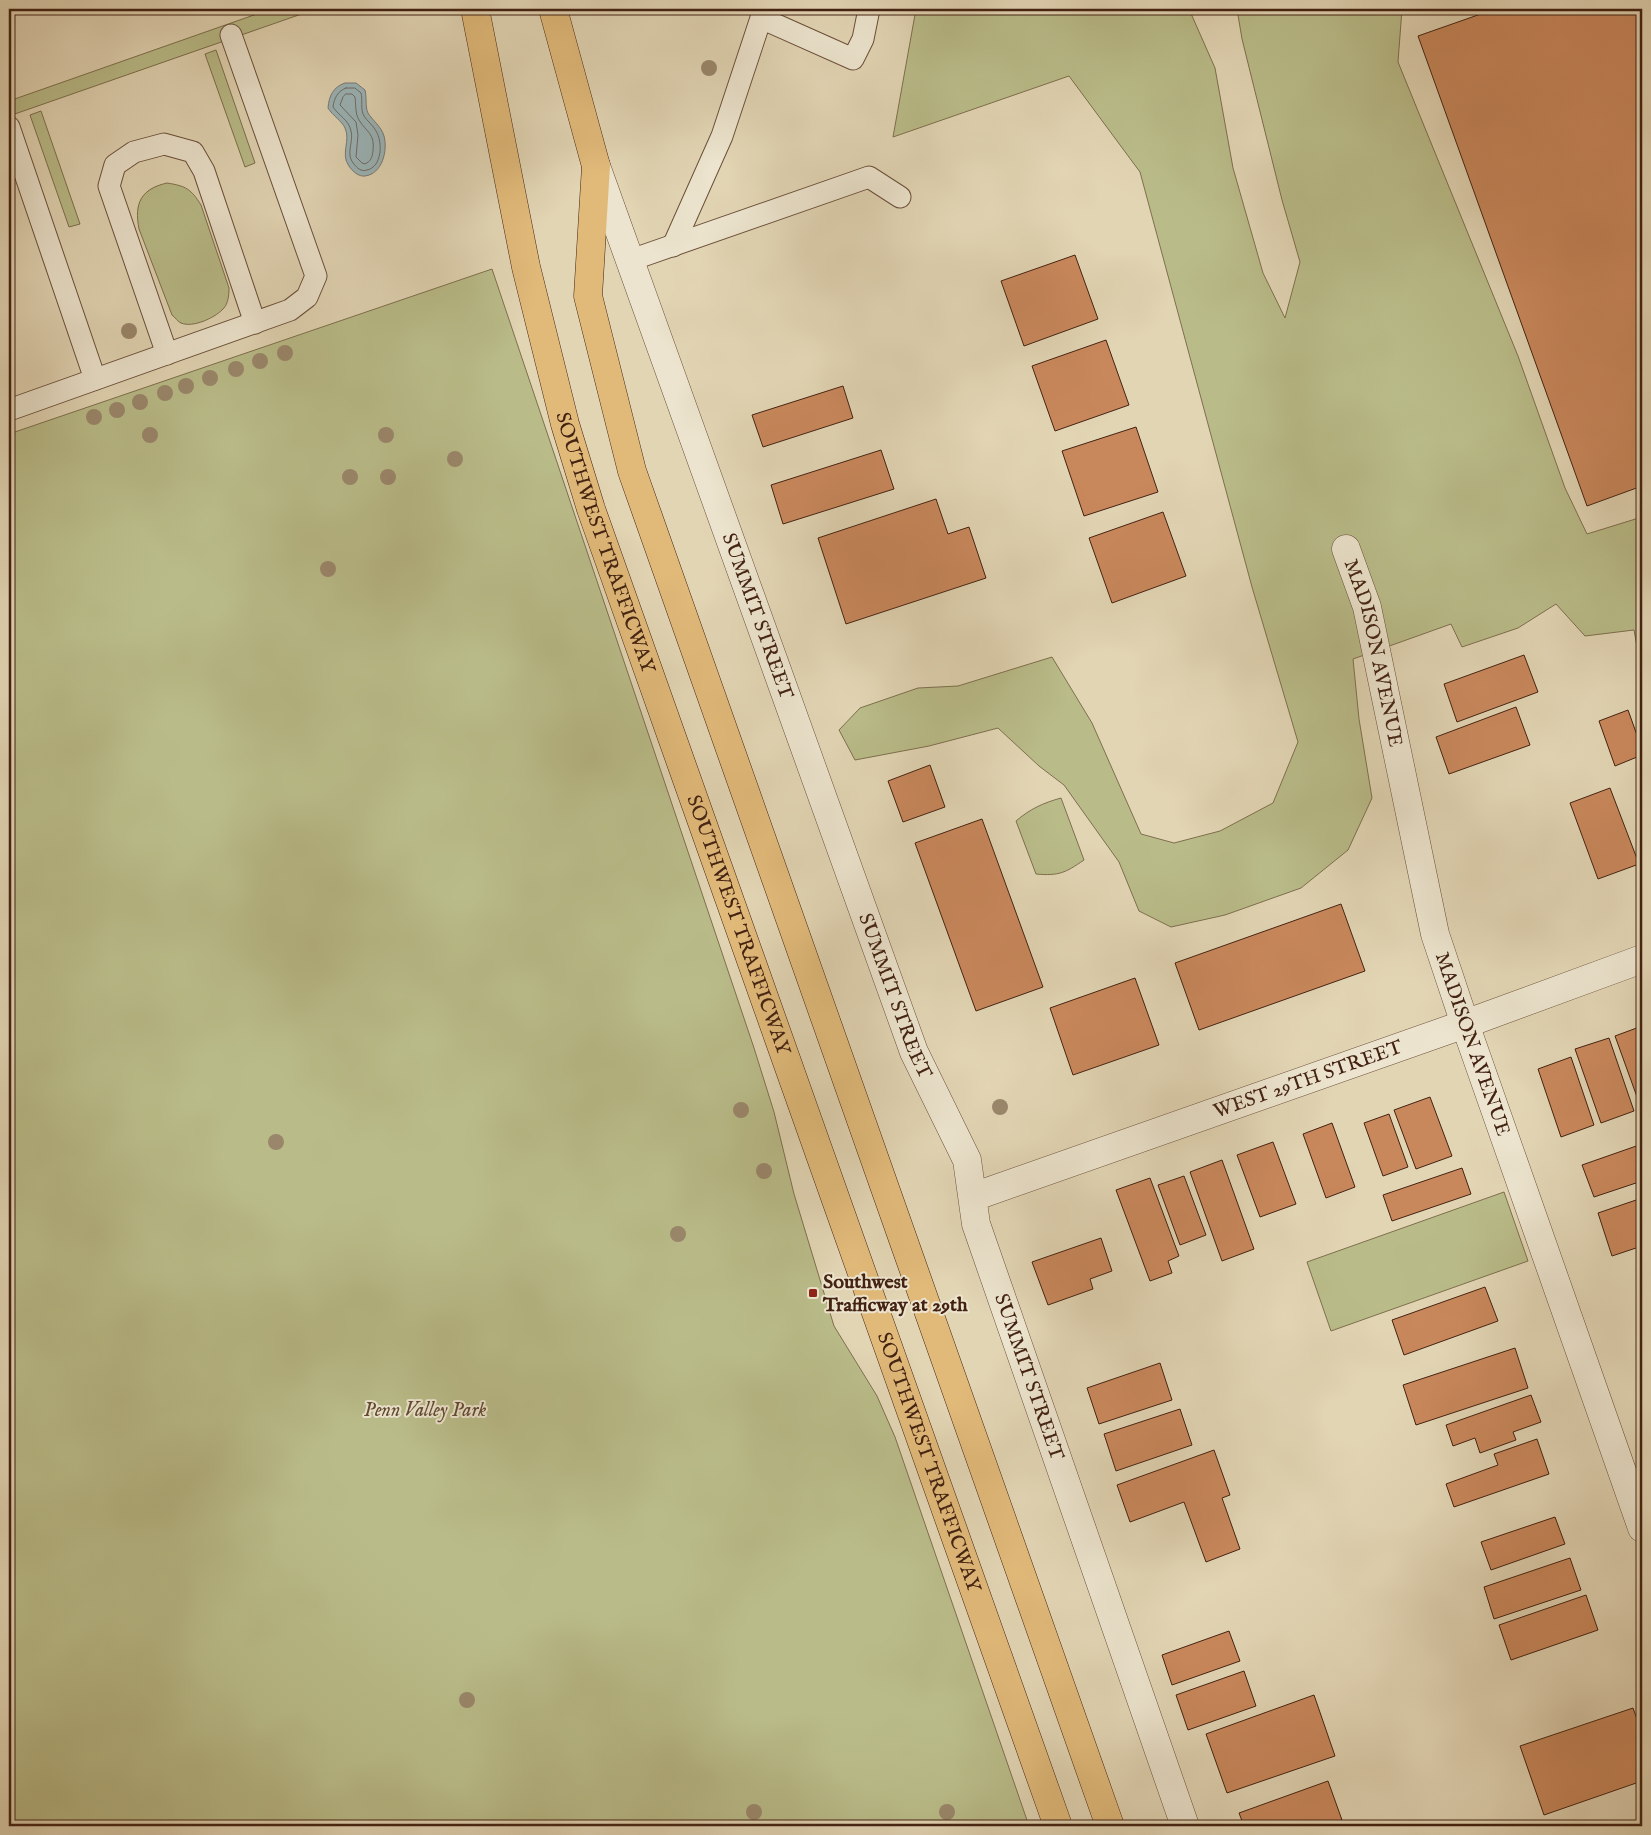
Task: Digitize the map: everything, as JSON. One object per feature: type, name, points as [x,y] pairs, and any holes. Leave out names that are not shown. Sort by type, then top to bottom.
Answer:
[{"type":"main road","name":"SOUTHWEST TRAFFICWAY","points":[[475,9],[526,267],[565,424],[591,509],[1058,1826]]},
{"type":"main road","points":[[553,9],[596,166],[588,296],[632,471],[1110,1826]]},
{"type":"street","name":"SUMMIT STREET","points":[[596,166],[914,1052],[967,1160],[976,1224],[1185,1826]]},
{"type":"street","name":"MADISON AVENUE","points":[[1346,549],[1367,607],[1435,934],[1642,1528]]},
{"type":"street","name":"WEST 29TH STREET","points":[[972,1197],[1642,960]]},
{"type":"lane","points":[[673,246],[722,136],[761,18],[853,59],[863,39],[869,9]]},
{"type":"lane","points":[[9,410],[290,310],[307,297],[316,276],[231,35]]},
{"type":"lane","points":[[9,126],[95,379]]},
{"type":"lane","points":[[167,354],[108,186],[115,165],[134,152],[164,144],[193,152],[204,172],[255,322]]},
{"type":"lane","points":[[631,260],[869,177],[900,197]]},
{"type":"green space","points":[[271,9],[313,10],[9,116],[9,101]]},
{"type":"green space","points":[[916,9],[1189,9],[1215,68],[1233,168],[1263,273],[1285,318],[1300,262],[1282,200],[1242,39],[1237,9],[1402,9],[1398,62],[1518,356],[1565,488],[1587,534],[1642,517],[1642,674],[1634,630],[1585,636],[1556,604],[1518,628],[1462,647],[1451,624],[1353,659],[1359,719],[1372,798],[1348,850],[1301,888],[1225,915],[1171,927],[1139,911],[1119,862],[1064,785],[1039,766],[998,728],[929,746],[855,760],[839,730],[860,708],[918,688],[958,686],[1052,657],[1092,723],[1141,834],[1174,843],[1220,831],[1273,803],[1298,742],[1252,587],[1140,172],[1069,76],[893,137]]},
{"type":"green space","points":[[216,50],[255,163],[245,167],[205,54]]},
{"type":"green space","points":[[41,111],[80,224],[69,227],[30,115]]},
{"type":"green space","points":[[167,183],[179,185],[187,189],[201,205],[229,288],[226,306],[214,316],[197,323],[181,323],[172,315],[139,229],[138,212],[141,198],[151,189]]},
{"type":"green space","name":"Penn Valley Park","points":[[492,269],[754,1048],[774,1112],[794,1194],[834,1326],[877,1396],[895,1437],[1029,1826],[9,1826],[9,434]]},
{"type":"green space","points":[[1061,798],[1084,860],[1062,873],[1036,874],[1016,821],[1037,807]]},
{"type":"green space","points":[[1504,1192],[1528,1261],[1331,1331],[1307,1262]]},
{"type":"water","points":[[345,83],[356,83],[365,90],[368,113],[381,129],[384,136],[385,148],[380,166],[376,171],[365,176],[360,176],[354,172],[346,161],[347,133],[342,123],[328,108],[332,92]]},
{"type":"building","points":[[1495,9],[1642,9],[1642,486],[1587,506],[1418,36]]},
{"type":"building","points":[[1075,255],[1098,319],[1024,346],[1001,281]]},
{"type":"building","points":[[1106,340],[1129,405],[1055,431],[1032,366]]},
{"type":"building","points":[[843,386],[853,418],[763,447],[752,415]]},
{"type":"building","points":[[1136,427],[1158,492],[1084,516],[1062,451]]},
{"type":"building","points":[[881,450],[894,489],[783,524],[771,485]]},
{"type":"building","points":[[936,499],[948,534],[969,527],[986,578],[846,624],[818,538]]},
{"type":"building","points":[[1163,512],[1186,576],[1112,603],[1089,538]]},
{"type":"building","points":[[1524,655],[1538,692],[1457,722],[1444,684]]},
{"type":"building","points":[[1516,707],[1530,745],[1449,774],[1436,737]]},
{"type":"building","points":[[1628,710],[1642,749],[1642,755],[1615,766],[1599,721]]},
{"type":"building","points":[[930,765],[945,807],[903,822],[888,781]]},
{"type":"building","points":[[1610,788],[1639,864],[1598,879],[1570,803]]},
{"type":"building","points":[[982,819],[1043,987],[976,1011],[915,843]]},
{"type":"building","points":[[1341,904],[1365,971],[1199,1030],[1175,963]]},
{"type":"building","points":[[1135,978],[1159,1045],[1073,1075],[1050,1008]]},
{"type":"building","points":[[1642,1026],[1642,1108],[1641,1108],[1615,1036]]},
{"type":"building","points":[[1609,1038],[1634,1111],[1601,1123],[1575,1049]]},
{"type":"building","points":[[1571,1057],[1594,1125],[1561,1137],[1538,1069]]},
{"type":"building","points":[[1430,1097],[1452,1156],[1416,1169],[1394,1110]]},
{"type":"building","points":[[1389,1114],[1408,1167],[1383,1176],[1364,1123]]},
{"type":"building","points":[[1332,1123],[1355,1187],[1326,1198],[1303,1134]]},
{"type":"building","points":[[1273,1142],[1296,1204],[1260,1217],[1237,1155]]},
{"type":"building","points":[[1642,1144],[1642,1181],[1594,1197],[1582,1165]]},
{"type":"building","points":[[1222,1160],[1254,1249],[1222,1261],[1190,1172]]},
{"type":"building","points":[[1462,1168],[1471,1194],[1392,1221],[1383,1195]]},
{"type":"building","points":[[1184,1176],[1206,1235],[1180,1245],[1158,1185]]},
{"type":"building","points":[[1150,1178],[1179,1256],[1168,1261],[1172,1273],[1150,1281],[1116,1190]]},
{"type":"building","points":[[1642,1198],[1642,1246],[1612,1256],[1598,1213]]},
{"type":"building","points":[[1101,1238],[1112,1271],[1090,1279],[1093,1289],[1048,1305],[1032,1262]]},
{"type":"building","points":[[1485,1287],[1498,1321],[1404,1355],[1392,1320]]},
{"type":"building","points":[[1515,1348],[1528,1388],[1416,1425],[1403,1385]]},
{"type":"building","points":[[1160,1363],[1172,1400],[1099,1424],[1087,1388]]},
{"type":"building","points":[[1531,1395],[1541,1422],[1513,1432],[1516,1440],[1480,1453],[1475,1438],[1453,1446],[1446,1425]]},
{"type":"building","points":[[1180,1409],[1192,1445],[1116,1471],[1104,1434]]},
{"type":"building","points":[[1537,1439],[1549,1474],[1454,1507],[1446,1484],[1498,1465],[1494,1454]]},
{"type":"building","points":[[1214,1450],[1230,1495],[1222,1498],[1240,1549],[1206,1562],[1184,1502],[1130,1522],[1117,1485]]},
{"type":"building","points":[[1555,1517],[1565,1544],[1491,1570],[1481,1542]]},
{"type":"building","points":[[1570,1558],[1581,1590],[1494,1619],[1484,1587]]},
{"type":"building","points":[[1586,1595],[1598,1630],[1511,1660],[1499,1625]]},
{"type":"building","points":[[1229,1631],[1240,1661],[1172,1685],[1162,1655]]},
{"type":"building","points":[[1244,1671],[1256,1706],[1188,1730],[1176,1695]]},
{"type":"building","points":[[1314,1695],[1335,1756],[1227,1793],[1206,1734]]},
{"type":"building","points":[[1633,1708],[1642,1733],[1642,1781],[1544,1815],[1520,1746]]},
{"type":"building","points":[[1328,1781],[1342,1820],[1324,1826],[1244,1826],[1239,1813]]},
{"type":"place","name":"Southwest Trafficway at 29th","points":[[813,1293]]}]
